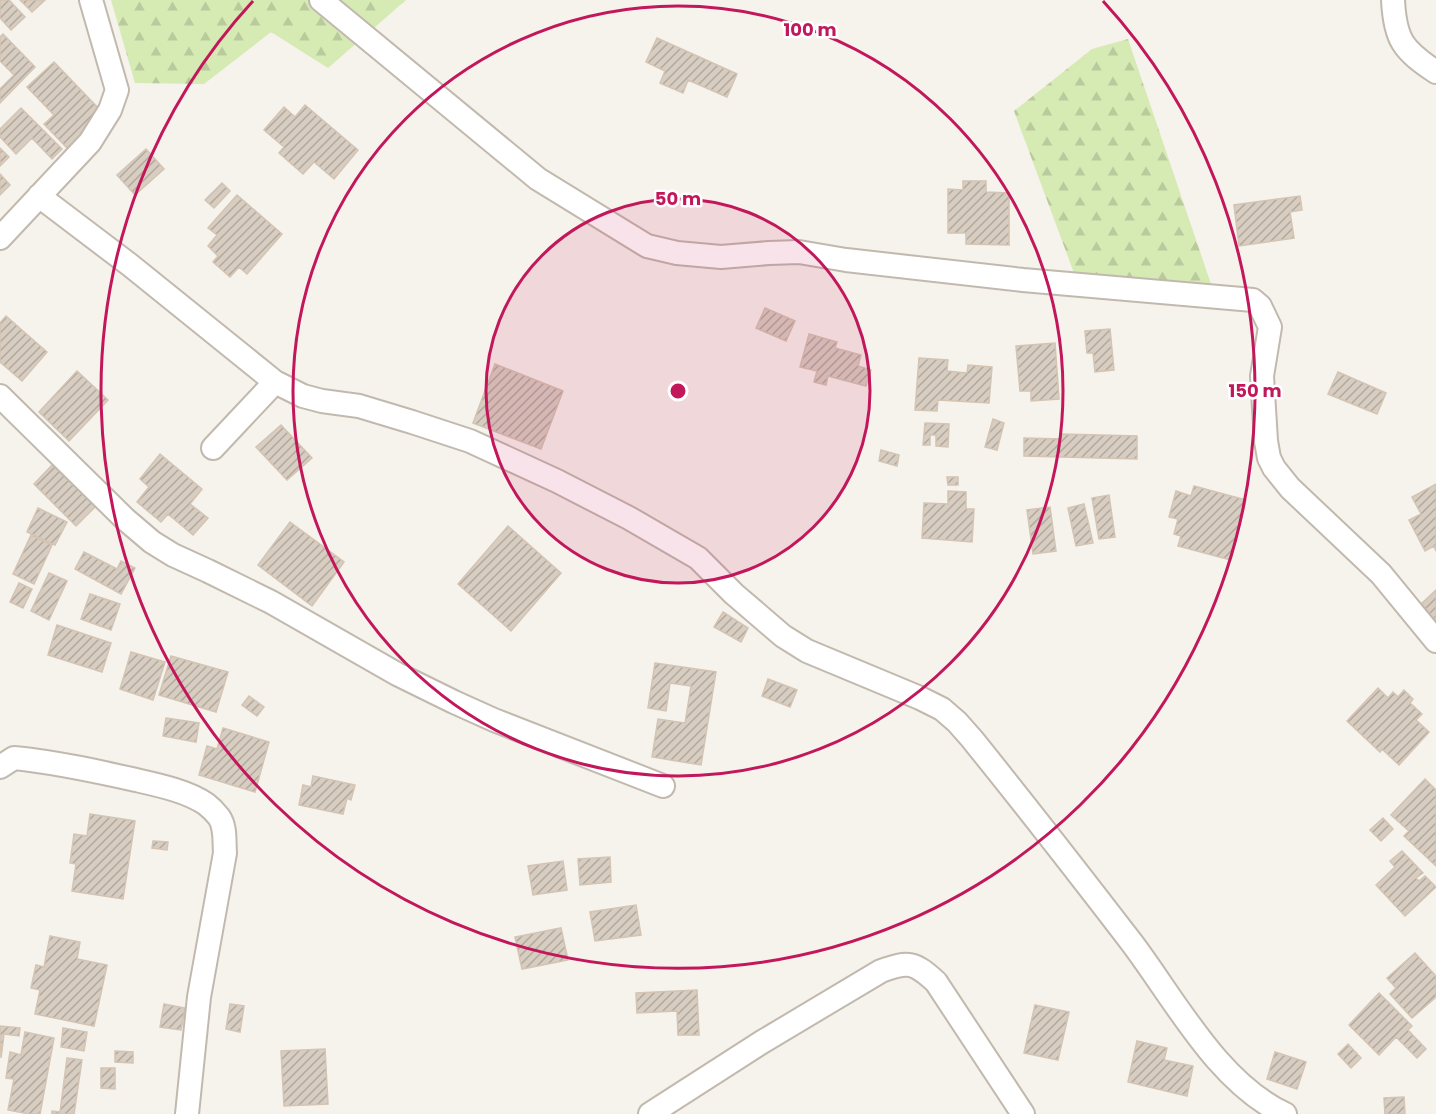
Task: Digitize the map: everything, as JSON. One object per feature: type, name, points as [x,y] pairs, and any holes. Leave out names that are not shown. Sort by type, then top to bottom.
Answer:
[{"type":"street","points":[[0,238],[9,217],[39,196],[90,142],[110,110],[117,90],[91,0]]},
{"type":"street","points":[[321,0],[538,179],[647,246],[677,253],[721,257],[799,252],[846,260],[1023,280],[1253,300],[1260,306],[1270,327],[1262,376],[1266,441],[1269,458],[1274,468],[1290,488],[1381,574],[1436,641]]},
{"type":"street","points":[[1393,0],[1394,17],[1404,47],[1436,72]]},
{"type":"street","points":[[39,196],[130,265],[275,382],[303,396],[359,406],[460,438],[557,481],[629,518],[698,558],[762,620],[807,651],[942,709],[972,739],[1067,858],[1141,955],[1186,1021],[1221,1065],[1255,1096],[1285,1114]]},
{"type":"street","points":[[213,448],[275,382]]},
{"type":"street","points":[[0,396],[125,519],[152,542],[173,555],[271,602],[397,674],[454,702],[663,786]]},
{"type":"street","points":[[0,767],[14,758],[37,760],[157,785],[206,804],[221,819],[225,853],[199,997],[186,1114]]},
{"type":"street","points":[[650,1114],[762,1042],[881,971],[909,964],[921,968],[936,982],[1023,1114]]},
{"type":"green space","points":[[111,0],[406,0],[328,68],[271,32],[204,84],[135,83]]},
{"type":"green space","points":[[1128,39],[1212,287],[1074,273],[1014,111],[1092,49]]},
{"type":"building","points":[[0,0],[9,0],[25,17],[11,30],[0,18]]},
{"type":"building","points":[[20,0],[45,0],[32,12]]},
{"type":"building","points":[[3,34],[35,67],[0,103],[0,89],[14,75],[0,61],[0,37]]},
{"type":"building","points":[[657,38],[737,74],[727,97],[688,80],[683,93],[660,83],[665,71],[646,62]]},
{"type":"building","points":[[54,62],[103,113],[67,148],[44,124],[54,115],[27,87]]},
{"type":"building","points":[[305,105],[358,150],[334,179],[314,162],[303,174],[279,153],[284,147],[264,130],[284,107],[295,117]]},
{"type":"building","points":[[21,108],[62,149],[52,159],[32,138],[16,154],[0,137],[0,129]]},
{"type":"building","points":[[0,148],[9,157],[0,166]]},
{"type":"building","points":[[146,149],[164,169],[135,195],[117,175]]},
{"type":"building","points":[[0,174],[10,185],[0,195]]},
{"type":"building","points":[[963,181],[986,181],[986,192],[1009,193],[1009,245],[966,244],[966,233],[948,233],[948,189],[963,190]]},
{"type":"building","points":[[222,183],[230,191],[214,208],[205,200]]},
{"type":"building","points":[[237,195],[282,234],[247,274],[239,267],[230,277],[213,262],[218,256],[208,246],[217,235],[208,228]]},
{"type":"building","points":[[1300,196],[1302,210],[1290,212],[1294,238],[1239,246],[1234,205]]},
{"type":"building","points":[[765,308],[795,321],[786,341],[756,328]]},
{"type":"building","points":[[6,316],[47,352],[22,381],[0,362],[0,323]]},
{"type":"building","points":[[1110,329],[1114,370],[1095,372],[1093,353],[1087,353],[1085,331]]},
{"type":"building","points":[[809,334],[837,342],[835,348],[861,355],[858,366],[871,370],[866,386],[828,376],[826,385],[814,382],[817,371],[800,367]]},
{"type":"building","points":[[1055,343],[1059,399],[1031,401],[1031,391],[1020,391],[1016,346]]},
{"type":"building","points":[[919,358],[948,360],[947,371],[967,373],[968,365],[992,367],[989,403],[938,400],[937,411],[915,410]]},
{"type":"building","points":[[495,364],[563,391],[541,449],[473,423]]},
{"type":"building","points":[[77,371],[108,400],[69,441],[39,412]]},
{"type":"building","points":[[1338,372],[1386,393],[1377,414],[1328,394]]},
{"type":"building","points":[[993,419],[1004,423],[997,450],[985,447]]},
{"type":"building","points":[[925,423],[949,424],[948,447],[936,446],[936,435],[930,435],[930,445],[923,445]]},
{"type":"building","points":[[281,425],[312,458],[287,480],[256,447]]},
{"type":"building","points":[[1061,434],[1137,436],[1137,459],[1024,456],[1024,438],[1061,439]]},
{"type":"building","points":[[881,450],[899,455],[897,466],[879,461]]},
{"type":"building","points":[[160,454],[202,489],[190,504],[208,518],[193,535],[168,514],[161,522],[137,502],[149,487],[140,479]]},
{"type":"building","points":[[53,464],[96,506],[76,526],[34,484]]},
{"type":"building","points":[[947,477],[958,477],[958,485],[948,485]]},
{"type":"building","points":[[1436,484],[1436,551],[1434,546],[1425,551],[1409,520],[1421,514],[1412,497]]},
{"type":"building","points":[[1194,486],[1246,500],[1231,560],[1178,546],[1181,536],[1174,534],[1178,519],[1169,517],[1176,491],[1191,496]]},
{"type":"building","points":[[948,491],[966,492],[966,509],[974,509],[972,542],[922,538],[924,503],[948,504]]},
{"type":"building","points":[[1109,495],[1115,537],[1099,539],[1092,498]]},
{"type":"building","points":[[1084,504],[1093,543],[1076,546],[1068,508]]},
{"type":"building","points":[[1050,507],[1056,551],[1033,554],[1027,510]]},
{"type":"building","points":[[38,508],[67,522],[55,545],[27,532]]},
{"type":"building","points":[[290,522],[344,562],[312,606],[258,565]]},
{"type":"building","points":[[508,526],[561,573],[511,631],[458,584]]},
{"type":"building","points":[[31,535],[52,545],[34,584],[13,574]]},
{"type":"building","points":[[84,552],[117,569],[121,561],[135,568],[121,594],[75,569]]},
{"type":"building","points":[[49,573],[67,581],[49,620],[31,611]]},
{"type":"building","points":[[19,583],[32,589],[23,608],[10,602]]},
{"type":"building","points":[[1436,590],[1436,621],[1421,604]]},
{"type":"building","points":[[90,594],[120,604],[111,630],[81,619]]},
{"type":"building","points":[[723,612],[748,628],[741,642],[714,627]]},
{"type":"building","points":[[57,625],[111,643],[102,672],[48,655]]},
{"type":"building","points":[[131,652],[165,662],[153,700],[120,689]]},
{"type":"building","points":[[171,656],[228,672],[216,712],[159,695]]},
{"type":"building","points":[[655,663],[716,672],[701,765],[652,757],[658,719],[685,723],[691,686],[670,683],[666,711],[648,708]]},
{"type":"building","points":[[768,679],[797,690],[790,707],[762,696]]},
{"type":"building","points":[[1378,688],[1388,698],[1393,692],[1398,697],[1404,690],[1413,699],[1410,703],[1422,714],[1416,720],[1429,732],[1399,765],[1382,749],[1380,752],[1347,721]]},
{"type":"building","points":[[249,696],[264,707],[257,716],[242,705]]},
{"type":"building","points":[[166,718],[199,723],[196,742],[163,736]]},
{"type":"building","points":[[223,728],[269,742],[255,792],[199,775],[207,746],[217,749]]},
{"type":"building","points":[[313,776],[355,785],[351,800],[347,798],[343,814],[299,805],[303,785],[311,787]]},
{"type":"building","points":[[1425,779],[1436,790],[1436,866],[1404,836],[1409,831],[1391,815]]},
{"type":"building","points":[[90,814],[135,821],[123,899],[72,891],[76,864],[70,863],[74,834],[87,836]]},
{"type":"building","points":[[1383,818],[1393,829],[1381,841],[1370,830]]},
{"type":"building","points":[[153,841],[168,842],[167,850],[152,848]]},
{"type":"building","points":[[1402,851],[1423,873],[1416,878],[1419,881],[1425,876],[1436,887],[1405,916],[1376,885],[1395,867],[1390,861]]},
{"type":"building","points":[[610,857],[611,882],[580,885],[578,859]]},
{"type":"building","points":[[563,861],[567,890],[533,895],[528,866]]},
{"type":"building","points":[[636,905],[641,935],[595,941],[590,912]]},
{"type":"building","points":[[561,928],[568,960],[522,969],[515,937]]},
{"type":"building","points":[[50,936],[80,942],[77,959],[107,965],[94,1026],[35,1014],[40,990],[31,988],[36,965],[44,967]]},
{"type":"building","points":[[1415,953],[1436,976],[1436,997],[1412,1018],[1390,994],[1396,988],[1387,978]]},
{"type":"building","points":[[697,990],[699,1035],[678,1035],[677,1011],[637,1013],[636,993]]},
{"type":"building","points":[[1379,993],[1412,1026],[1408,1030],[1426,1049],[1417,1058],[1396,1037],[1379,1055],[1349,1025]]},
{"type":"building","points":[[164,1004],[185,1008],[181,1030],[160,1027]]},
{"type":"building","points":[[230,1004],[244,1006],[240,1032],[226,1029]]},
{"type":"building","points":[[1035,1005],[1069,1012],[1058,1060],[1024,1053]]},
{"type":"building","points":[[0,1026],[20,1028],[19,1036],[4,1034],[1,1058]]},
{"type":"building","points":[[63,1028],[87,1032],[84,1051],[61,1047]]},
{"type":"building","points":[[25,1032],[54,1038],[40,1114],[8,1110],[14,1079],[6,1078],[10,1052],[21,1055]]},
{"type":"building","points":[[1137,1041],[1167,1048],[1164,1060],[1193,1066],[1187,1096],[1128,1082]]},
{"type":"building","points":[[1348,1044],[1361,1058],[1351,1068],[1338,1054]]},
{"type":"building","points":[[325,1049],[328,1104],[284,1106],[281,1051]]},
{"type":"building","points":[[115,1051],[133,1052],[133,1063],[115,1062]]},
{"type":"building","points":[[1275,1052],[1306,1062],[1297,1089],[1267,1079]]},
{"type":"building","points":[[67,1058],[82,1060],[74,1114],[52,1114],[52,1111],[60,1112]]},
{"type":"building","points":[[101,1068],[115,1068],[115,1089],[101,1088]]},
{"type":"building","points":[[1404,1097],[1405,1114],[1385,1114],[1384,1098]]}]
